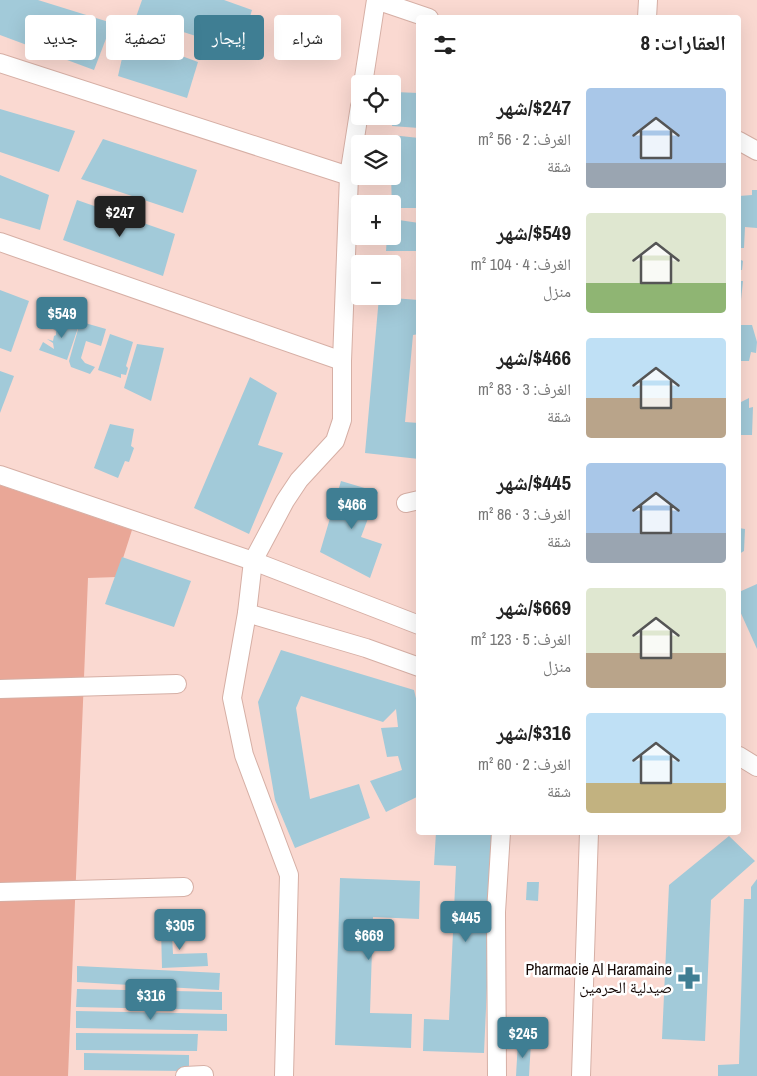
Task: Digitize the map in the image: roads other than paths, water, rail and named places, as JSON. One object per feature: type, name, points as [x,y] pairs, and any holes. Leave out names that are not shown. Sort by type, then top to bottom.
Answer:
[{"type":"street","points":[[364,75],[376,0],[420,15]]},
{"type":"street","points":[[647,15],[648,0]]},
{"type":"street","points":[[0,63],[349,176]]},
{"type":"street","points":[[284,1076],[289,875],[244,755],[232,698],[247,613],[253,561],[285,501],[299,480],[335,441],[342,420],[342,361],[349,176],[357,125]]},
{"type":"street","points":[[741,142],[757,151]]},
{"type":"street","points":[[0,242],[342,361]]},
{"type":"street","points":[[0,475],[253,561],[416,624]]},
{"type":"street","points":[[247,613],[366,648],[416,666]]},
{"type":"street","points":[[0,689],[177,684]]},
{"type":"street","points":[[741,757],[757,767]]},
{"type":"street","points":[[497,1076],[496,912],[501,835]]},
{"type":"street","points":[[581,1076],[589,835]]},
{"type":"street","points":[[0,892],[184,887]]},
{"type":"street","points":[[185,1076],[204,1075]]},
{"type":"place","name":"Pharmacie Al Haramaine صيدلية الحرمين","points":[[689,978]]}]
